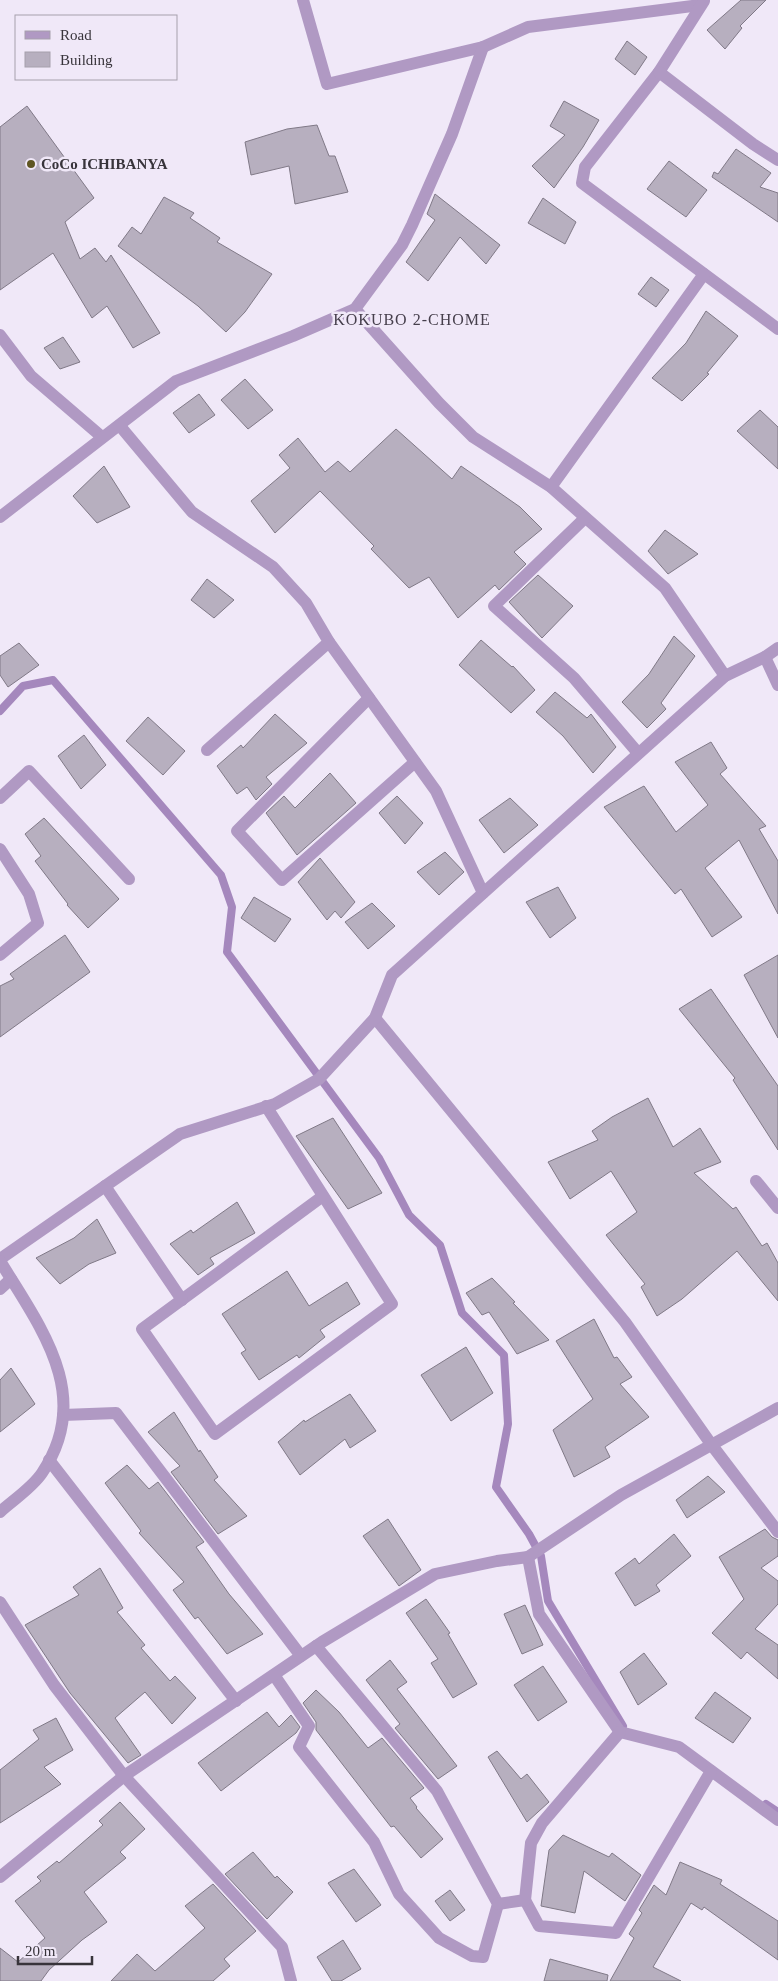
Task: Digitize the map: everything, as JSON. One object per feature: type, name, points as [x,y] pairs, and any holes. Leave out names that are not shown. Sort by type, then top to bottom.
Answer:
[{"type":"street","points":[[303,0],[327,84],[483,47],[528,27],[702,2]]},
{"type":"street","points":[[702,2],[659,72],[585,167],[582,183],[778,329]]},
{"type":"street","points":[[0,517],[10,512],[102,437],[120,426],[176,381],[293,336],[355,309],[402,245],[412,225],[452,134],[483,47]]},
{"type":"street","points":[[659,72],[753,144],[778,160]]},
{"type":"street","points":[[551,487],[704,274]]},
{"type":"street","points":[[355,309],[439,403],[473,437],[551,487],[665,588],[725,676]]},
{"type":"street","points":[[0,335],[31,376],[102,437]]},
{"type":"street","points":[[120,426],[192,512],[273,567],[306,603],[329,642],[436,791],[483,893]]},
{"type":"street","points":[[585,518],[494,606],[574,678],[638,753]]},
{"type":"street","points":[[207,750],[329,642]]},
{"type":"street","points":[[0,1512],[41,1475],[58,1445],[63,1415],[63,1384],[53,1353],[0,1260],[180,1134],[266,1106],[318,1079],[375,1018],[392,974],[725,676],[765,657],[778,648]]},
{"type":"street","points":[[765,657],[778,685]]},
{"type":"street","points":[[368,698],[237,830],[282,880],[415,762]]},
{"type":"street","points":[[0,798],[29,771],[129,879]]},
{"type":"street","points":[[0,849],[29,894],[38,923],[0,955]]},
{"type":"street","points":[[375,1018],[625,1322],[711,1444],[778,1532]]},
{"type":"street","points":[[266,1106],[392,1304],[215,1434],[142,1329],[323,1196]]},
{"type":"street","points":[[756,1181],[778,1208]]},
{"type":"street","points":[[106,1186],[182,1300]]},
{"type":"street","points":[[0,1289],[11,1279]]},
{"type":"street","points":[[0,1877],[124,1776],[316,1646],[435,1574],[497,1560],[529,1556],[621,1495],[778,1408]]},
{"type":"street","points":[[63,1415],[116,1413],[302,1656]]},
{"type":"street","points":[[49,1460],[236,1701]]},
{"type":"street","points":[[529,1556],[539,1614],[620,1732],[678,1746],[778,1820]]},
{"type":"street","points":[[0,1602],[54,1685],[124,1776],[282,1947],[291,1981]]},
{"type":"street","points":[[274,1675],[309,1726],[299,1747],[374,1842],[399,1894],[439,1938],[472,1956],[483,1957],[498,1904],[437,1791],[316,1646]]},
{"type":"street","points":[[620,1732],[564,1796],[534,1836],[531,1843],[525,1900],[539,1926],[616,1933],[711,1771]]},
{"type":"street","points":[[498,1904],[525,1900]]},
{"type":"building","points":[[741,0],[766,0],[740,26],[742,28],[725,49],[707,30]]},
{"type":"building","points":[[627,41],[647,57],[635,75],[615,59]]},
{"type":"building","points":[[564,101],[599,120],[583,147],[554,188],[532,166],[565,135],[550,126]]},
{"type":"building","points":[[27,106],[94,198],[65,222],[80,259],[95,248],[106,262],[111,255],[160,333],[133,348],[107,306],[92,318],[53,253],[0,290],[0,127]]},
{"type":"building","points":[[317,125],[329,156],[335,156],[348,192],[295,204],[289,166],[251,175],[245,142],[287,129]]},
{"type":"building","points":[[736,149],[771,173],[760,187],[778,193],[778,222],[712,177],[714,172],[718,174]]},
{"type":"building","points":[[669,161],[707,190],[686,217],[647,189]]},
{"type":"building","points":[[435,194],[500,245],[486,264],[460,237],[428,281],[406,262],[435,220],[427,214]]},
{"type":"building","points":[[164,197],[194,213],[190,218],[220,238],[217,242],[272,274],[245,312],[226,332],[198,306],[118,246],[132,227],[141,234]]},
{"type":"building","points":[[543,198],[576,222],[565,244],[528,223]]},
{"type":"building","points":[[651,277],[669,290],[656,307],[638,294]]},
{"type":"building","points":[[706,311],[738,336],[707,373],[709,374],[682,401],[652,378],[686,343]]},
{"type":"building","points":[[63,337],[80,362],[60,369],[44,348]]},
{"type":"building","points":[[245,379],[273,410],[248,429],[221,400]]},
{"type":"building","points":[[199,394],[215,415],[189,433],[173,413]]},
{"type":"building","points":[[760,410],[778,427],[778,469],[737,431]]},
{"type":"building","points":[[396,429],[452,479],[461,466],[520,507],[542,529],[514,552],[526,564],[499,590],[495,585],[458,618],[429,577],[409,588],[371,549],[374,546],[320,491],[275,533],[251,501],[290,468],[279,455],[298,438],[325,472],[338,461],[350,472]]},
{"type":"building","points":[[104,466],[130,507],[97,523],[73,496]]},
{"type":"building","points":[[665,530],[698,554],[668,574],[648,551]]},
{"type":"building","points":[[538,575],[573,606],[542,638],[509,602]]},
{"type":"building","points":[[207,579],[234,600],[214,618],[191,600]]},
{"type":"building","points":[[674,636],[695,656],[661,703],[666,709],[647,728],[622,702],[649,674]]},
{"type":"building","points":[[481,640],[513,666],[535,690],[511,713],[459,665]]},
{"type":"building","points":[[19,643],[39,665],[8,687],[0,675],[0,656]]},
{"type":"building","points":[[555,692],[587,718],[591,714],[616,747],[593,773],[563,736],[536,712]]},
{"type":"building","points":[[275,714],[307,743],[266,777],[272,784],[256,800],[247,787],[237,794],[217,766],[241,745],[243,748]]},
{"type":"building","points":[[148,717],[185,751],[163,775],[126,741]]},
{"type":"building","points":[[84,735],[106,765],[81,789],[58,756]]},
{"type":"building","points":[[711,742],[727,768],[720,774],[766,826],[759,829],[778,861],[778,914],[739,840],[705,868],[742,917],[712,937],[681,889],[675,894],[604,807],[644,786],[676,832],[708,805],[675,762]]},
{"type":"building","points":[[330,773],[356,803],[297,855],[266,813],[284,796],[295,808]]},
{"type":"building","points":[[397,796],[423,823],[405,844],[379,813]]},
{"type":"building","points":[[510,798],[538,825],[504,853],[479,820]]},
{"type":"building","points":[[44,818],[119,899],[88,928],[67,905],[35,861],[41,856],[25,834]]},
{"type":"building","points":[[445,852],[464,872],[439,895],[417,872]]},
{"type":"building","points":[[320,858],[355,902],[341,918],[335,911],[327,920],[298,882]]},
{"type":"building","points":[[558,887],[576,918],[550,938],[526,902]]},
{"type":"building","points":[[254,897],[291,919],[275,942],[241,918]]},
{"type":"building","points":[[372,903],[395,926],[368,949],[345,922]]},
{"type":"building","points":[[65,935],[90,972],[0,1037],[0,986],[14,979],[10,974]]},
{"type":"building","points":[[778,955],[778,1038],[744,975]]},
{"type":"building","points":[[711,989],[778,1086],[778,1150],[733,1080],[735,1078],[679,1009]]},
{"type":"building","points":[[648,1098],[673,1147],[700,1128],[721,1162],[694,1173],[733,1209],[736,1207],[762,1246],[767,1243],[778,1263],[778,1301],[737,1251],[682,1299],[657,1316],[641,1287],[645,1284],[606,1235],[637,1212],[611,1171],[570,1199],[548,1162],[598,1140],[592,1131],[612,1117]]},
{"type":"building","points":[[333,1118],[382,1193],[348,1209],[296,1136]]},
{"type":"building","points":[[237,1202],[255,1233],[210,1258],[214,1264],[198,1275],[170,1244],[191,1230],[193,1233]]},
{"type":"building","points":[[97,1219],[116,1253],[89,1264],[60,1284],[36,1258],[74,1238]]},
{"type":"building","points":[[287,1271],[309,1306],[347,1282],[360,1304],[320,1330],[325,1337],[299,1358],[297,1355],[259,1380],[241,1353],[246,1350],[222,1314]]},
{"type":"building","points":[[492,1278],[549,1340],[517,1354],[489,1312],[482,1315],[466,1293]]},
{"type":"building","points":[[594,1319],[614,1358],[617,1357],[632,1377],[620,1384],[649,1417],[605,1447],[610,1457],[574,1477],[553,1430],[593,1399],[556,1341]]},
{"type":"building","points":[[466,1347],[493,1393],[451,1421],[421,1375]]},
{"type":"building","points":[[11,1368],[35,1404],[0,1432],[0,1380]]},
{"type":"building","points":[[350,1394],[376,1431],[350,1448],[345,1439],[300,1475],[278,1442],[304,1420],[305,1422]]},
{"type":"building","points":[[174,1412],[199,1452],[200,1450],[218,1477],[214,1480],[247,1516],[218,1534],[171,1472],[180,1466],[148,1432]]},
{"type":"building","points":[[127,1465],[149,1489],[158,1482],[204,1542],[196,1547],[229,1594],[263,1634],[227,1654],[198,1617],[195,1619],[173,1590],[184,1582],[139,1533],[141,1531],[105,1483]]},
{"type":"building","points":[[708,1476],[725,1492],[687,1518],[676,1500]]},
{"type":"building","points":[[388,1519],[421,1570],[399,1586],[363,1536]]},
{"type":"building","points":[[765,1529],[772,1537],[778,1540],[778,1556],[761,1568],[778,1581],[778,1604],[755,1629],[778,1645],[778,1679],[747,1652],[741,1659],[712,1633],[744,1599],[719,1557]]},
{"type":"building","points":[[674,1534],[691,1556],[656,1585],[660,1591],[635,1606],[615,1573],[635,1558],[639,1564]]},
{"type":"building","points":[[100,1568],[123,1608],[117,1612],[145,1645],[141,1648],[170,1681],[175,1676],[196,1698],[172,1724],[145,1692],[115,1718],[141,1755],[128,1763],[70,1693],[25,1625],[79,1595],[73,1587]]},
{"type":"building","points":[[426,1599],[450,1633],[448,1634],[477,1684],[453,1698],[431,1663],[438,1659],[406,1613]]},
{"type":"building","points":[[525,1605],[543,1645],[522,1654],[504,1614]]},
{"type":"building","points":[[644,1653],[667,1684],[638,1705],[620,1672]]},
{"type":"building","points":[[390,1660],[407,1682],[397,1689],[457,1766],[438,1779],[395,1728],[400,1724],[366,1680]]},
{"type":"building","points":[[543,1666],[567,1702],[538,1721],[514,1685]]},
{"type":"building","points":[[316,1690],[339,1712],[368,1748],[382,1738],[424,1788],[410,1798],[416,1808],[443,1839],[421,1858],[394,1826],[391,1827],[316,1730],[316,1722],[303,1703]]},
{"type":"building","points":[[715,1692],[751,1718],[733,1743],[695,1718]]},
{"type":"building","points":[[267,1712],[279,1727],[291,1715],[300,1727],[296,1733],[221,1791],[198,1763]]},
{"type":"building","points":[[56,1718],[73,1750],[44,1767],[61,1784],[0,1823],[0,1770],[39,1739],[33,1730]]},
{"type":"building","points":[[497,1751],[521,1779],[527,1774],[549,1802],[527,1822],[488,1757]]},
{"type":"building","points":[[120,1802],[145,1829],[120,1852],[126,1858],[84,1892],[107,1922],[82,1940],[49,1970],[41,1981],[0,1981],[0,1948],[18,1962],[45,1938],[15,1901],[41,1881],[37,1877],[57,1861],[59,1863],[103,1825],[99,1821]]},
{"type":"building","points":[[563,1835],[609,1857],[612,1853],[641,1875],[625,1901],[584,1871],[575,1913],[541,1906],[549,1850]]},
{"type":"building","points":[[253,1852],[275,1878],[277,1876],[293,1892],[267,1919],[225,1874]]},
{"type":"building","points":[[680,1862],[722,1880],[720,1884],[778,1921],[778,1960],[704,1907],[702,1910],[691,1903],[653,1967],[681,1981],[610,1981],[634,1938],[629,1934],[642,1913],[639,1910],[654,1885],[666,1895]]},
{"type":"building","points":[[354,1869],[381,1905],[356,1922],[328,1883]]},
{"type":"building","points":[[213,1884],[256,1931],[224,1959],[230,1966],[213,1981],[111,1981],[137,1954],[155,1971],[205,1928],[185,1906]]},
{"type":"building","points":[[450,1890],[465,1910],[450,1921],[435,1901]]},
{"type":"building","points":[[343,1940],[361,1969],[341,1981],[332,1981],[317,1957]]},
{"type":"building","points":[[550,1959],[608,1975],[607,1981],[544,1981]]},
{"type":"waterway","points":[[0,711],[23,686],[53,680],[221,875],[232,907],[227,952],[379,1158],[409,1215],[440,1245],[462,1313],[504,1355],[508,1424],[496,1487],[529,1534],[541,1556],[548,1601],[623,1726]]},
{"type":"waterway","points":[[766,1804],[778,1812]]},
{"type":"place","name":"CoCo ICHIBANYA","points":[[31,164]]},
{"type":"district","name":"KOKUBO 2-CHOME","points":[[412,319]]}]
